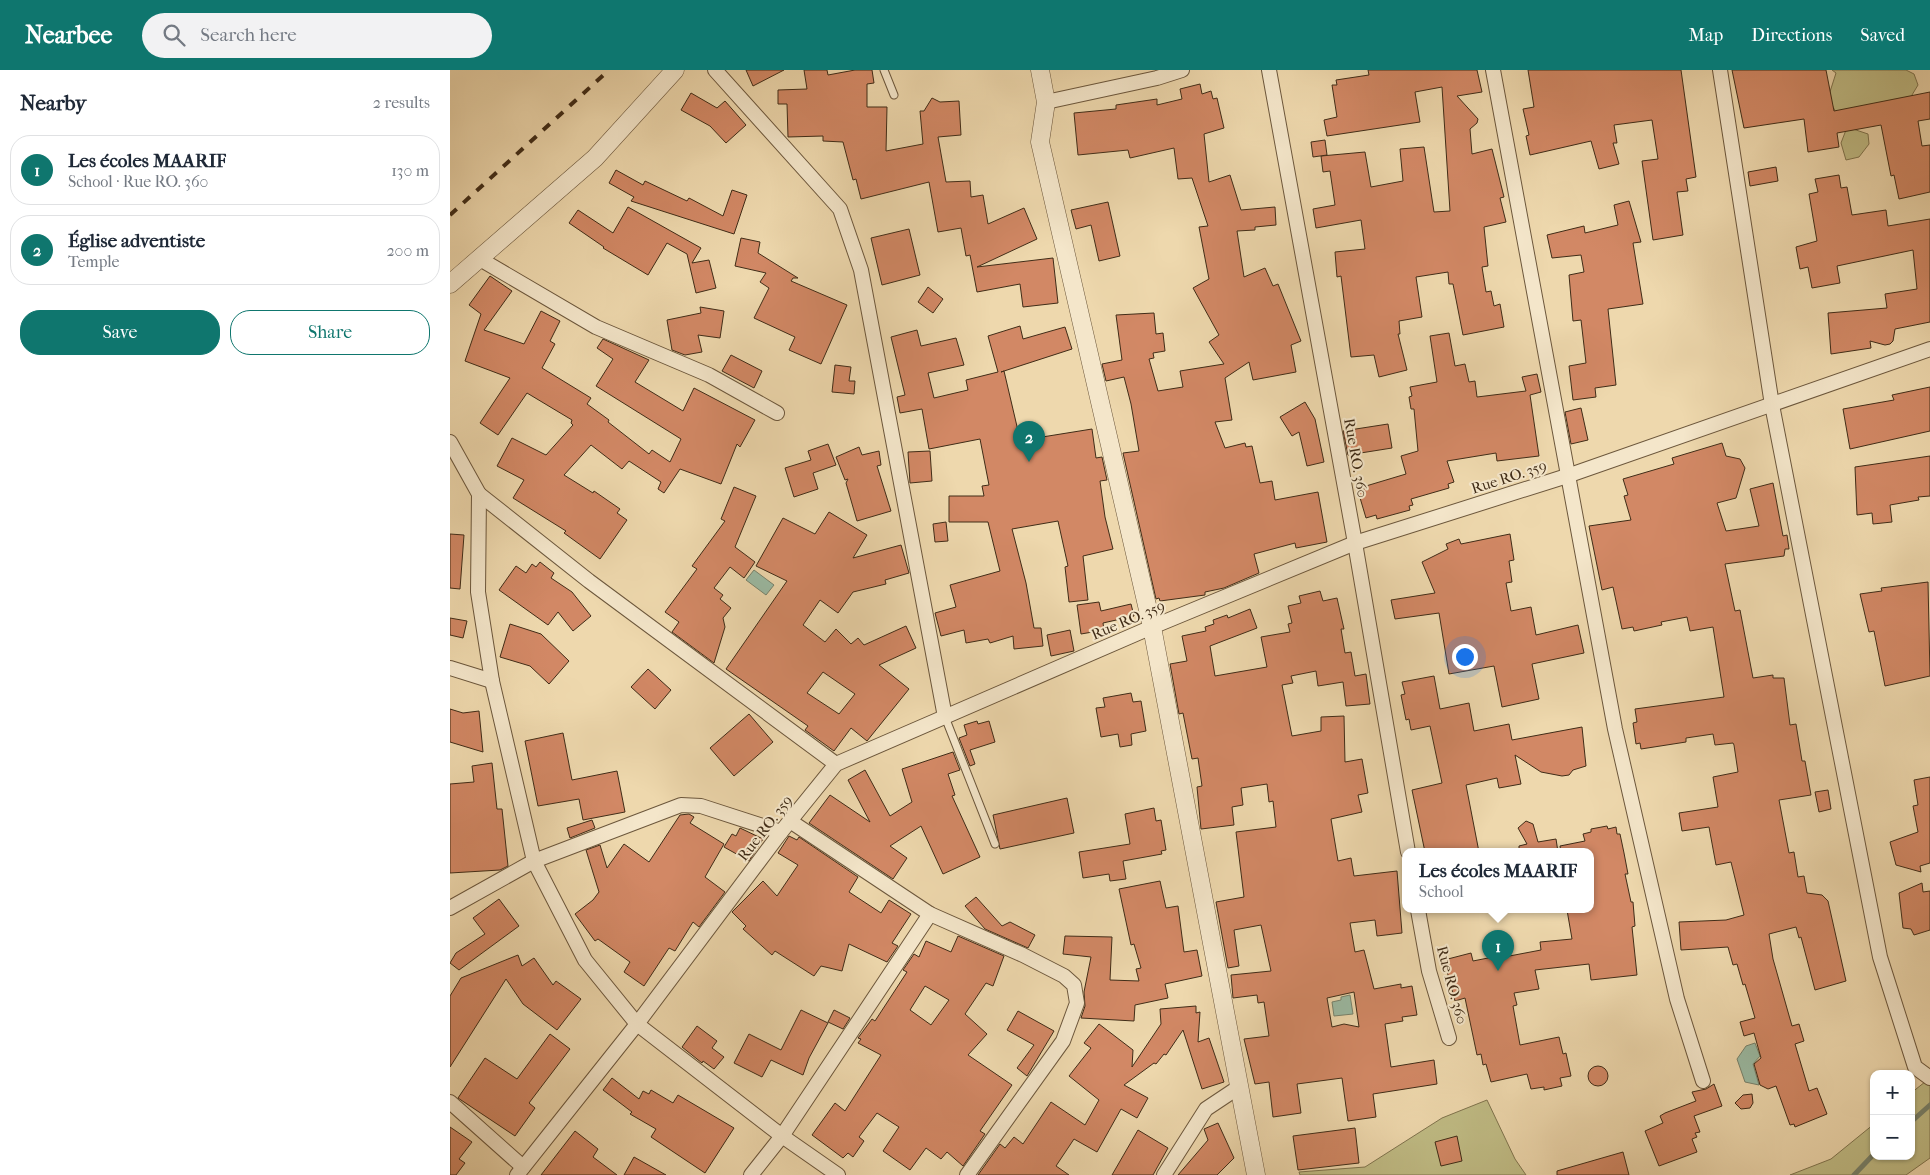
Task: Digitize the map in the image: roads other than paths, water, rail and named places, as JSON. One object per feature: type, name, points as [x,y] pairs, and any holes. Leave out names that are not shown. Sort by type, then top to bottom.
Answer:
[{"type":"street","points":[[450,284],[595,158],[676,70]]},
{"type":"street","points":[[715,70],[840,210],[861,270],[945,717]]},
{"type":"street","points":[[1040,70],[1046,102],[1040,142],[1152,627],[1256,1175]]},
{"type":"street","points":[[1046,102],[1157,78],[1182,70]]},
{"type":"street","name":"Rue RO. 360","points":[[1269,70],[1355,543],[1407,848]]},
{"type":"street","points":[[1493,70],[1615,729],[1677,999],[1703,1081]]},
{"type":"street","points":[[1720,70],[1772,405],[1880,957],[1915,1067],[1930,1078]]},
{"type":"street","points":[[480,259],[596,327],[709,375],[777,413]]},
{"type":"street","name":"Rue RO. 359","points":[[520,1171],[637,1024],[836,764],[1152,627],[1355,543],[1567,476],[1930,349]]},
{"type":"street","points":[[450,442],[479,494],[589,581],[836,764]]},
{"type":"street","points":[[479,494],[478,592],[492,681],[534,861],[585,960],[637,1024],[782,1136],[838,1175]]},
{"type":"street","points":[[450,668],[492,681]]},
{"type":"street","points":[[450,908],[534,861],[681,805],[701,806],[786,827],[930,914],[1023,955],[1064,976],[1074,985],[1077,1003],[1063,1041],[967,1175]]},
{"type":"street","name":"Rue RO. 360","points":[[1419,913],[1429,971],[1449,1038]]},
{"type":"street","points":[[751,1175],[782,1136],[930,914]]},
{"type":"street","points":[[1164,1175],[1206,1109],[1239,1087]]},
{"type":"street","points":[[450,1102],[520,1171]]},
{"type":"lane","points":[[884,70],[894,95]]},
{"type":"lane","points":[[945,717],[995,844]]},
{"type":"waterway","points":[[1915,1118],[1930,1105]]},
{"type":"waterway","points":[[1854,1175],[1870,1158]]},
{"type":"railway","points":[[450,215],[609,70]]},
{"type":"place","name":"Église adventiste","points":[[1029,462]]},
{"type":"place","name":"Les écoles MAARIF","points":[[1498,971]]}]
